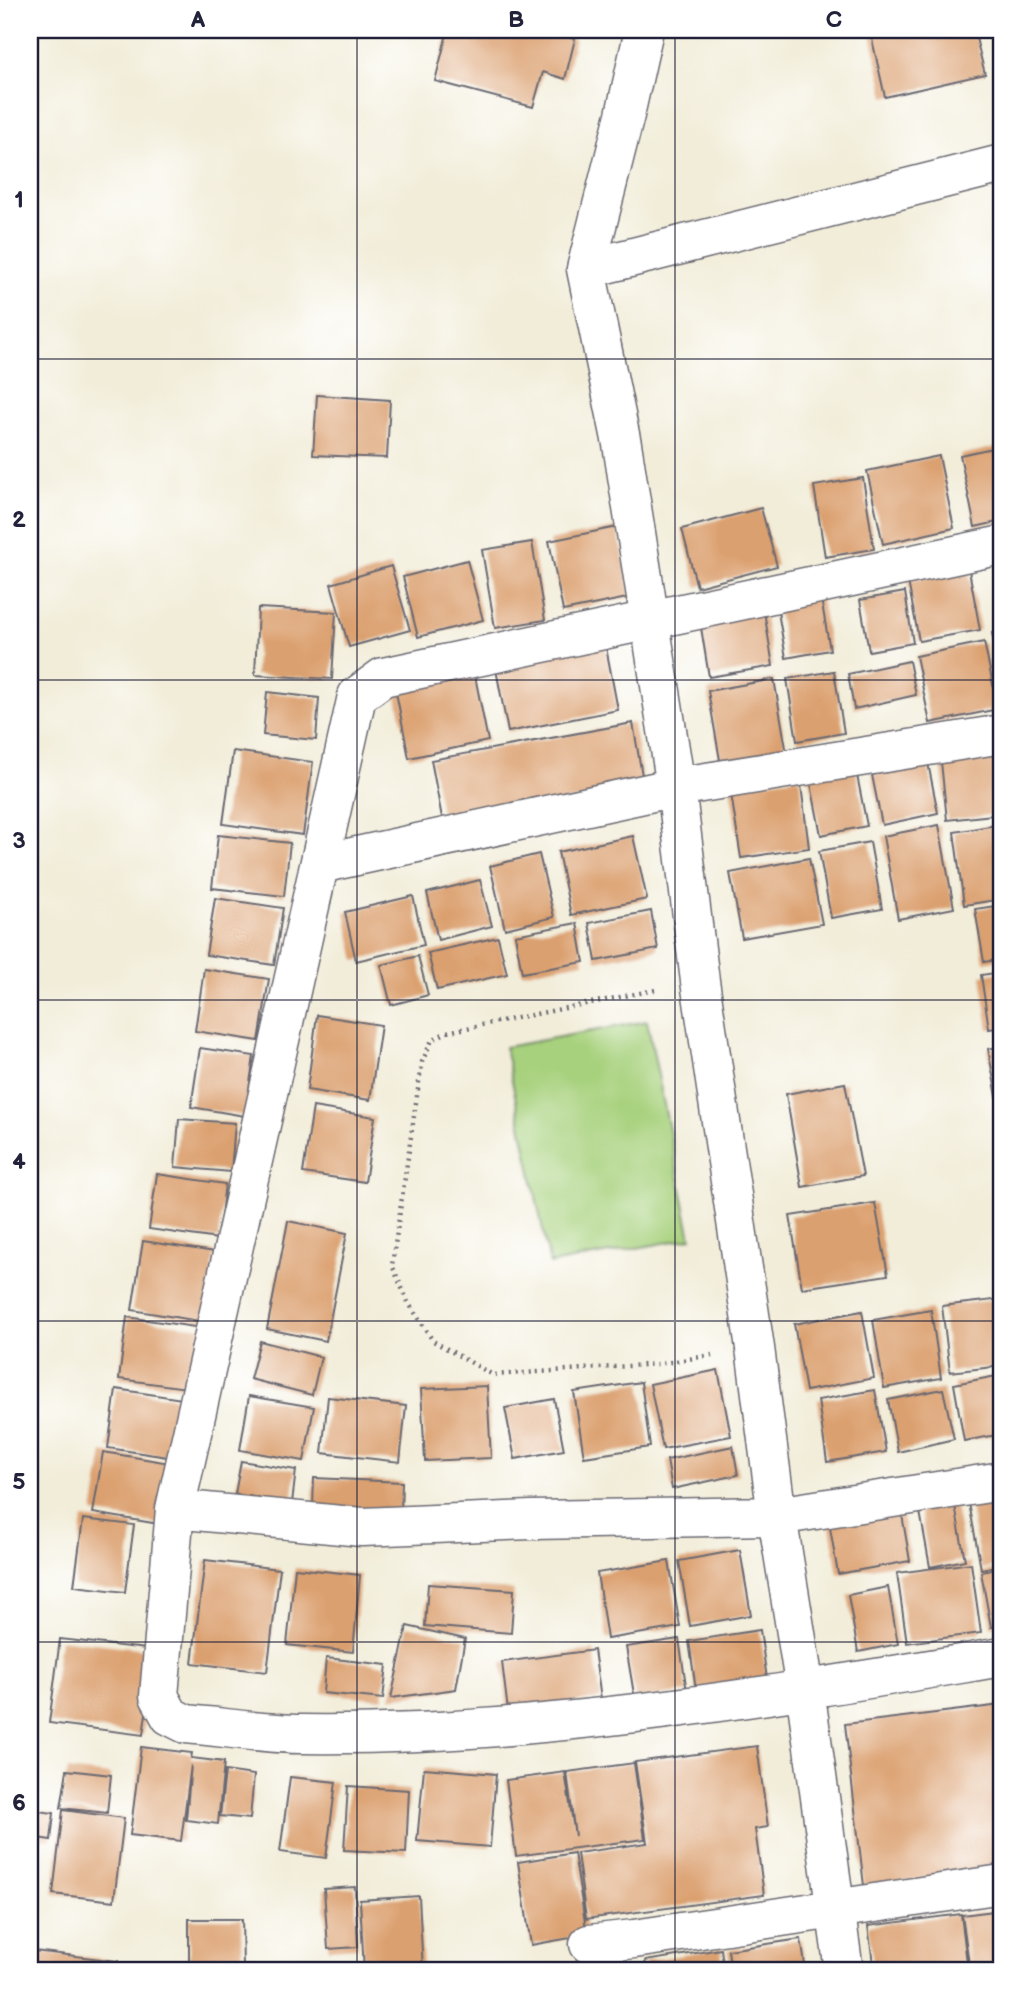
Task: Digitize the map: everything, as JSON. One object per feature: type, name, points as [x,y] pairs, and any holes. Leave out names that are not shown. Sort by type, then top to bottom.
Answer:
[{"type":"street","points":[[644,30],[586,269],[622,444],[676,787],[700,981],[755,1348],[777,1516],[806,1689],[844,1971]]},
{"type":"street","points":[[586,269],[1002,164]]},
{"type":"street","points":[[1002,545],[383,677],[356,696],[175,1509],[159,1696],[170,1716],[186,1724],[300,1734],[437,1731],[597,1717],[806,1689],[1002,1657]]},
{"type":"street","points":[[320,864],[676,787],[1002,734]]},
{"type":"street","points":[[175,1509],[362,1527],[531,1520],[777,1516],[1002,1481]]},
{"type":"street","points":[[589,1944],[636,1955],[836,1909],[1002,1884]]},
{"type":"path","points":[[700,981],[447,1032],[432,1040],[422,1062],[392,1265],[408,1302],[433,1341],[493,1375],[659,1364],[755,1348]]},
{"type":"green space","points":[[647,1021],[691,1238],[550,1264],[505,1047]]},
{"type":"building","points":[[448,30],[542,30],[575,39],[565,79],[543,72],[533,107],[435,81]]},
{"type":"building","points":[[870,30],[974,30],[985,74],[885,97]]},
{"type":"building","points":[[317,395],[390,400],[387,458],[313,455]]},
{"type":"building","points":[[1002,446],[1002,521],[975,527],[960,455]]},
{"type":"building","points":[[939,456],[954,528],[883,544],[867,471]]},
{"type":"building","points":[[863,478],[874,549],[825,557],[814,486]]},
{"type":"building","points":[[761,508],[777,566],[697,587],[682,529]]},
{"type":"building","points":[[617,527],[632,597],[563,611],[549,541]]},
{"type":"building","points":[[532,542],[545,620],[495,628],[482,550]]},
{"type":"building","points":[[467,560],[483,620],[418,637],[403,577]]},
{"type":"building","points":[[391,566],[410,630],[349,647],[331,584]]},
{"type":"building","points":[[969,570],[980,630],[919,641],[908,581]]},
{"type":"building","points":[[905,592],[913,643],[869,651],[860,600]]},
{"type":"building","points":[[821,598],[830,650],[786,658],[777,606]]},
{"type":"building","points":[[763,605],[773,666],[709,677],[699,615]]},
{"type":"building","points":[[258,608],[336,612],[332,679],[255,675]]},
{"type":"building","points":[[1002,631],[1002,675],[1001,675],[992,633]]},
{"type":"building","points":[[605,642],[618,710],[508,732],[495,664]]},
{"type":"building","points":[[984,642],[998,709],[930,723],[916,656]]},
{"type":"building","points":[[909,661],[916,695],[854,709],[848,674]]},
{"type":"building","points":[[474,671],[488,741],[409,758],[395,687]]},
{"type":"building","points":[[834,671],[844,733],[797,741],[787,679]]},
{"type":"building","points":[[774,679],[787,754],[721,766],[708,691]]},
{"type":"building","points":[[267,692],[319,698],[316,740],[263,735]]},
{"type":"building","points":[[633,723],[644,787],[443,823],[431,760]]},
{"type":"building","points":[[1002,746],[1002,814],[947,820],[940,752]]},
{"type":"building","points":[[233,751],[313,762],[303,835],[223,824]]},
{"type":"building","points":[[928,763],[938,813],[882,825],[872,775]]},
{"type":"building","points":[[855,765],[867,826],[821,835],[809,774]]},
{"type":"building","points":[[800,777],[809,848],[741,858],[730,787]]},
{"type":"building","points":[[1002,824],[1002,899],[964,905],[954,832]]},
{"type":"building","points":[[939,825],[954,908],[898,919],[883,836]]},
{"type":"building","points":[[218,835],[290,843],[284,896],[212,888]]},
{"type":"building","points":[[633,836],[647,899],[571,915],[558,852]]},
{"type":"building","points":[[870,842],[882,909],[831,918],[819,851]]},
{"type":"building","points":[[539,854],[554,917],[505,929],[490,866]]},
{"type":"building","points":[[809,858],[822,924],[742,938],[730,873]]},
{"type":"building","points":[[480,880],[492,926],[438,940],[427,893]]},
{"type":"building","points":[[413,896],[424,945],[356,961],[345,912]]},
{"type":"building","points":[[215,898],[283,908],[274,965],[206,955]]},
{"type":"building","points":[[1002,905],[1002,959],[984,962],[975,909]]},
{"type":"building","points":[[651,911],[658,949],[596,961],[589,923]]},
{"type":"building","points":[[577,923],[584,962],[522,973],[515,935]]},
{"type":"building","points":[[498,937],[507,974],[437,990],[428,953]]},
{"type":"building","points":[[418,956],[428,995],[391,1005],[381,965]]},
{"type":"building","points":[[204,969],[269,979],[259,1041],[195,1031]]},
{"type":"building","points":[[1002,972],[1002,1027],[989,1029],[981,975]]},
{"type":"building","points":[[317,1015],[381,1025],[370,1100],[307,1090]]},
{"type":"building","points":[[1002,1046],[1002,1101],[998,1102],[988,1049]]},
{"type":"building","points":[[200,1048],[254,1056],[245,1116],[191,1107]]},
{"type":"building","points":[[845,1083],[863,1176],[802,1187],[786,1094]]},
{"type":"building","points":[[313,1107],[375,1117],[365,1182],[303,1173]]},
{"type":"building","points":[[1002,1112],[1002,1138],[1001,1139],[997,1113]]},
{"type":"building","points":[[179,1119],[235,1123],[231,1172],[175,1167]]},
{"type":"building","points":[[157,1174],[225,1184],[218,1239],[149,1229]]},
{"type":"building","points":[[875,1203],[888,1275],[802,1288],[790,1216]]},
{"type":"building","points":[[288,1221],[347,1233],[326,1341],[267,1329]]},
{"type":"building","points":[[143,1241],[215,1252],[205,1322],[132,1310]]},
{"type":"building","points":[[1002,1299],[1002,1366],[950,1372],[942,1306]]},
{"type":"building","points":[[931,1310],[941,1378],[884,1388],[873,1320]]},
{"type":"building","points":[[862,1311],[874,1378],[806,1391],[794,1324]]},
{"type":"building","points":[[127,1317],[202,1328],[194,1389],[119,1379]]},
{"type":"building","points":[[260,1341],[321,1357],[312,1395],[250,1379]]},
{"type":"building","points":[[718,1370],[731,1436],[663,1449],[650,1384]]},
{"type":"building","points":[[1002,1375],[1002,1434],[964,1441],[954,1384]]},
{"type":"building","points":[[641,1382],[650,1447],[584,1457],[574,1392]]},
{"type":"building","points":[[487,1386],[491,1458],[425,1461],[421,1389]]},
{"type":"building","points":[[116,1389],[189,1400],[181,1459],[108,1448]]},
{"type":"building","points":[[943,1389],[954,1439],[898,1452],[888,1400]]},
{"type":"building","points":[[875,1390],[886,1452],[827,1462],[818,1400]]},
{"type":"building","points":[[249,1396],[314,1407],[304,1461],[240,1450]]},
{"type":"building","points":[[328,1397],[406,1406],[400,1462],[322,1453]]},
{"type":"building","points":[[554,1399],[564,1450],[515,1459],[505,1408]]},
{"type":"building","points":[[733,1446],[738,1475],[672,1489],[667,1460]]},
{"type":"building","points":[[103,1452],[176,1464],[165,1525],[93,1513]]},
{"type":"building","points":[[241,1461],[296,1470],[292,1503],[235,1494]]},
{"type":"building","points":[[314,1478],[402,1482],[401,1512],[313,1508]]},
{"type":"building","points":[[1002,1486],[1002,1565],[981,1569],[967,1492]]},
{"type":"building","points":[[952,1489],[965,1560],[930,1567],[917,1495]]},
{"type":"building","points":[[900,1503],[910,1561],[838,1574],[828,1516]]},
{"type":"building","points":[[83,1519],[134,1525],[125,1592],[74,1586]]},
{"type":"building","points":[[740,1550],[751,1615],[690,1626],[679,1561]]},
{"type":"building","points":[[205,1560],[280,1569],[267,1672],[192,1663]]},
{"type":"building","points":[[669,1561],[680,1627],[607,1639],[597,1573]]},
{"type":"building","points":[[971,1563],[981,1633],[907,1643],[897,1573]]},
{"type":"building","points":[[295,1568],[360,1575],[353,1652],[287,1645]]},
{"type":"building","points":[[1002,1568],[1002,1625],[991,1627],[981,1572]]},
{"type":"building","points":[[428,1584],[514,1590],[511,1633],[425,1626]]},
{"type":"building","points":[[888,1587],[898,1644],[858,1652],[848,1595]]},
{"type":"building","points":[[407,1626],[465,1639],[456,1689],[391,1698]]},
{"type":"building","points":[[760,1630],[767,1679],[696,1690],[689,1641]]},
{"type":"building","points":[[60,1639],[155,1650],[143,1735],[49,1723]]},
{"type":"building","points":[[679,1639],[687,1692],[635,1700],[626,1647]]},
{"type":"building","points":[[594,1650],[601,1699],[508,1711],[502,1662]]},
{"type":"building","points":[[326,1658],[387,1665],[383,1699],[323,1693]]},
{"type":"building","points":[[1002,1705],[1002,1869],[864,1886],[845,1724]]},
{"type":"building","points":[[757,1746],[768,1827],[755,1829],[764,1895],[586,1919],[577,1853],[647,1843],[635,1762]]},
{"type":"building","points":[[141,1747],[192,1753],[191,1758],[224,1762],[218,1824],[186,1820],[191,1765],[181,1841],[130,1835]]},
{"type":"building","points":[[634,1763],[645,1839],[516,1856],[506,1780],[565,1772],[575,1836],[567,1772]]},
{"type":"building","points":[[424,1768],[496,1774],[490,1847],[417,1841]]},
{"type":"building","points":[[67,1770],[111,1775],[107,1813],[61,1808]]},
{"type":"building","points":[[225,1771],[254,1775],[250,1819],[220,1816]]},
{"type":"building","points":[[290,1777],[336,1782],[326,1858],[280,1852]]},
{"type":"building","points":[[348,1786],[409,1790],[406,1853],[344,1850]]},
{"type":"building","points":[[30,1810],[54,1813],[51,1840],[30,1837]]},
{"type":"building","points":[[63,1810],[124,1818],[114,1901],[53,1894]]},
{"type":"building","points":[[574,1853],[587,1935],[531,1945],[518,1862]]},
{"type":"building","points":[[355,1887],[358,1947],[328,1949],[324,1889]]},
{"type":"building","points":[[419,1896],[423,1971],[364,1971],[360,1900]]},
{"type":"building","points":[[1002,1910],[1002,1971],[970,1971],[962,1915]]},
{"type":"building","points":[[961,1914],[968,1971],[874,1971],[868,1926]]},
{"type":"building","points":[[189,1919],[242,1919],[243,1968],[189,1968]]},
{"type":"building","points":[[801,1939],[806,1971],[731,1971],[728,1950]]},
{"type":"building","points":[[721,1949],[724,1971],[647,1971],[645,1961]]},
{"type":"building","points":[[34,1951],[118,1961],[116,1971],[32,1971]]},
{"type":"building","points":[[609,1967],[610,1971],[591,1971],[591,1970]]}]
